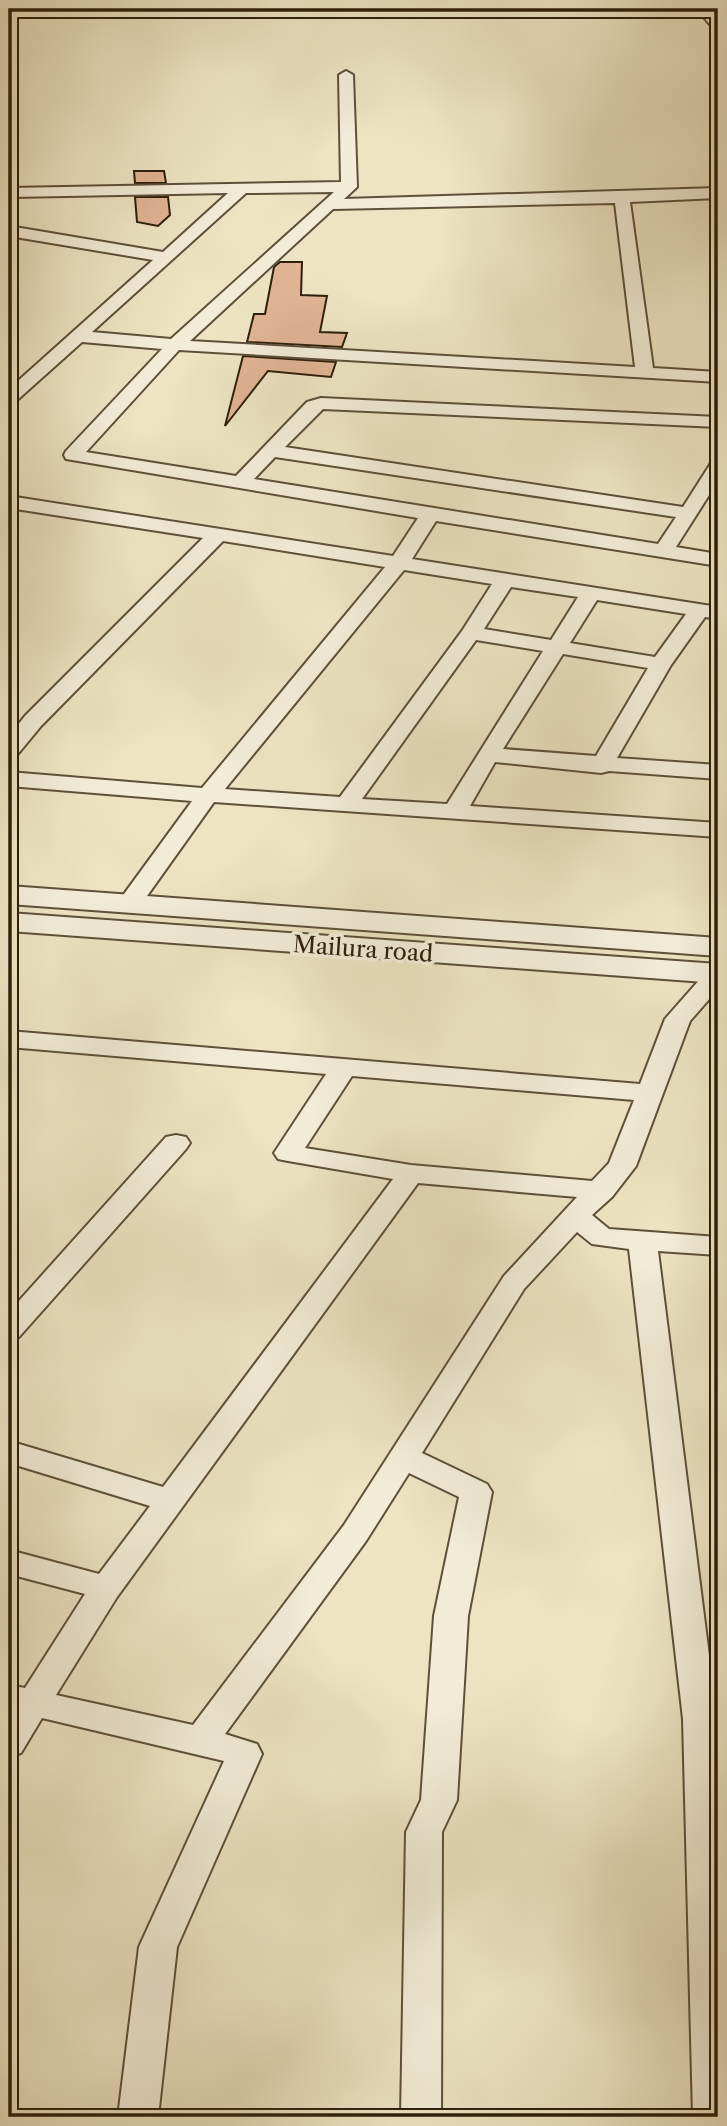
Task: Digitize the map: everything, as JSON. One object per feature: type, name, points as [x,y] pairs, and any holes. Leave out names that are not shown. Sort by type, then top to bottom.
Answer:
[{"type":"street","points":[[705,9],[718,23]]},
{"type":"street","points":[[346,75],[349,187]]},
{"type":"street","points":[[12,191],[349,187]]},
{"type":"street","points":[[349,187],[175,345],[73,455],[718,560]]},
{"type":"street","points":[[9,398],[243,188]]},
{"type":"street","points":[[329,204],[622,198],[718,193]]},
{"type":"street","points":[[622,198],[645,373]]},
{"type":"street","points":[[9,230],[166,257]]},
{"type":"street","points":[[78,336],[175,345],[718,377]]},
{"type":"street","points":[[240,482],[313,406],[321,403],[718,422]]},
{"type":"street","points":[[268,450],[687,513]]},
{"type":"street","points":[[664,551],[718,467]]},
{"type":"street","points":[[9,502],[709,612]]},
{"type":"street","points":[[128,905],[208,795],[399,563],[430,514]]},
{"type":"street","points":[[9,750],[33,721],[217,536]]},
{"type":"street","points":[[347,804],[471,633],[505,580]]},
{"type":"street","points":[[454,813],[591,593]]},
{"type":"street","points":[[601,766],[661,664],[709,612]]},
{"type":"street","points":[[471,633],[661,664]]},
{"type":"street","points":[[9,719],[33,721]]},
{"type":"street","points":[[488,755],[601,766],[718,772]]},
{"type":"street","points":[[9,779],[718,830]]},
{"type":"street","name":"Mailura road","points":[[9,895],[718,947]]},
{"type":"street","name":"Mailura road","points":[[9,922],[718,974]]},
{"type":"street","points":[[201,1740],[355,1534],[514,1283],[602,1191],[622,1166],[678,1019],[718,974]]},
{"type":"street","points":[[9,1040],[650,1093]]},
{"type":"street","points":[[344,1067],[288,1153],[411,1174],[602,1191]]},
{"type":"street","points":[[9,1330],[176,1143]]},
{"type":"street","points":[[9,1743],[20,1701],[172,1501],[411,1174]]},
{"type":"street","points":[[576,1216],[602,1238],[718,1246]]},
{"type":"street","points":[[642,1240],[709,1719],[713,2117]]},
{"type":"street","points":[[9,1452],[172,1501]]},
{"type":"street","points":[[404,1457],[476,1492],[451,1616],[439,1800],[424,1832],[421,2117]]},
{"type":"street","points":[[9,1562],[105,1589]]},
{"type":"street","points":[[20,1701],[201,1740],[245,1754],[158,1947],[138,2117]]},
{"type":"building","points":[[134,171],[164,171],[166,183],[135,183]]},
{"type":"building","points":[[135,197],[168,197],[170,215],[158,226],[137,222]]},
{"type":"building","points":[[280,262],[302,262],[301,295],[327,296],[320,332],[347,333],[342,347],[247,342],[254,314],[265,314],[274,267]]},
{"type":"building","points":[[243,356],[336,362],[331,377],[268,371],[225,426]]}]
